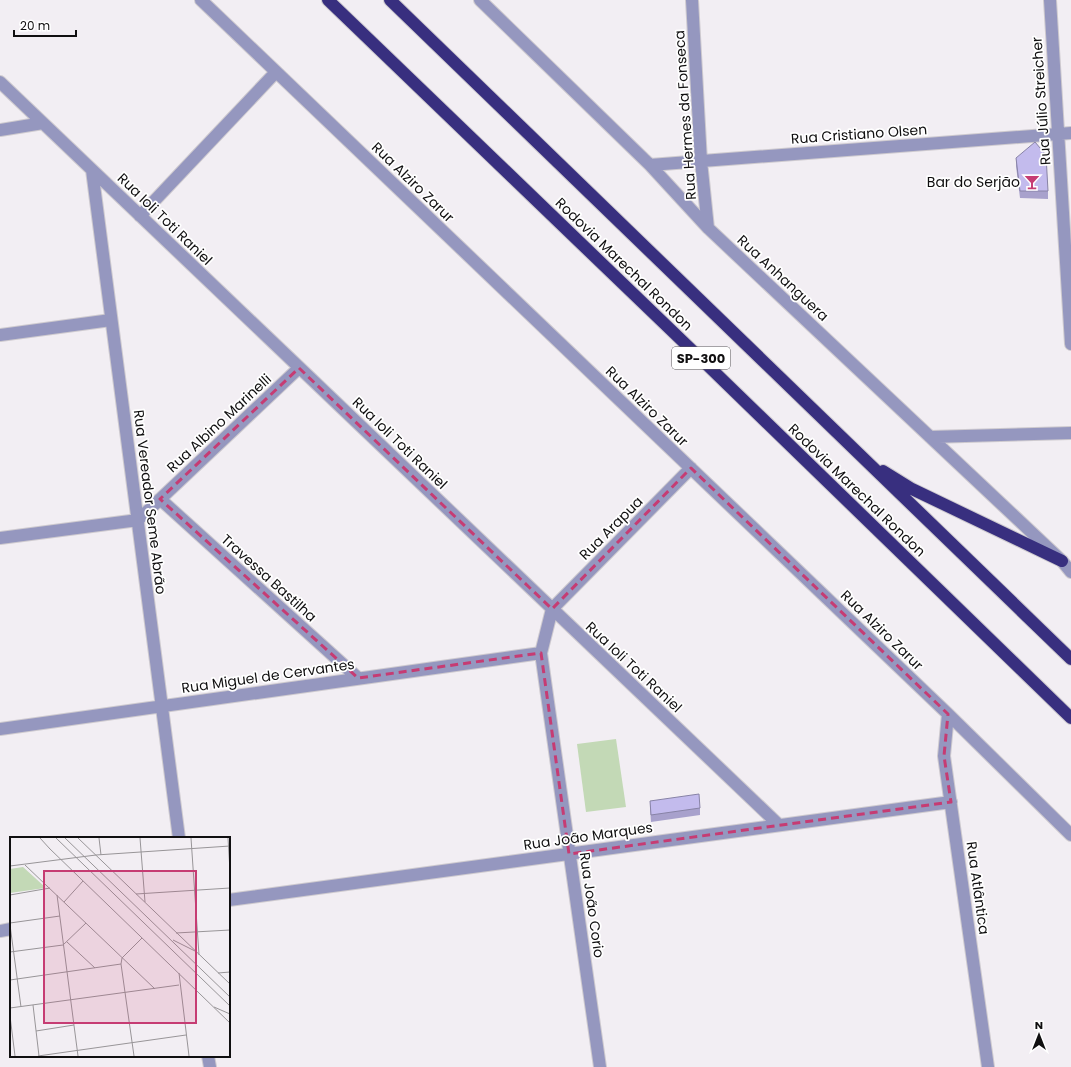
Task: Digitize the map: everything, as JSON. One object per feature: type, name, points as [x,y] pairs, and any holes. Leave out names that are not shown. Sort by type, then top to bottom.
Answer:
[{"type":"highway","name":"Rodovia Marechal Rondon","points":[[328,0],[1071,718]]},
{"type":"highway","name":"Rodovia Marechal Rondon","points":[[390,0],[1071,659]]},
{"type":"highway","points":[[864,459],[912,489],[1062,562]]},
{"type":"street","name":"Rua Alziro Zarur","points":[[201,0],[948,714],[1071,836]]},
{"type":"street","name":"Rua Anhanguera","points":[[480,0],[650,165],[708,228],[1071,572]]},
{"type":"street","name":"Rua Hermes da Fonseca","points":[[692,0],[701,161],[708,228]]},
{"type":"street","name":"Rua Júlio Streicher","points":[[1050,0],[1071,344]]},
{"type":"street","points":[[140,216],[276,72]]},
{"type":"street","name":"Rua Ioli Toti Raniel","points":[[0,82],[779,825]]},
{"type":"street","points":[[0,130],[42,123]]},
{"type":"street","name":"Rua Cristiano Olsen","points":[[650,165],[1071,133]]},
{"type":"street","name":"Rua Vereador Seme Abrão","points":[[92,170],[179,837]]},
{"type":"street","points":[[0,335],[111,320]]},
{"type":"street","name":"Rua Albino Marinelli","points":[[138,520],[299,368]]},
{"type":"street","points":[[930,437],[1071,432]]},
{"type":"street","name":"Rua Arapua","points":[[552,609],[691,468]]},
{"type":"street","name":"Travessa Bastilha","points":[[160,499],[358,678]]},
{"type":"street","points":[[0,538],[138,520]]},
{"type":"street","points":[[541,653],[552,609]]},
{"type":"street","name":"Rua Miguel de Cervantes","points":[[0,729],[541,653]]},
{"type":"street","name":"Rua João Corio","points":[[541,653],[600,1067]]},
{"type":"street","name":"Rua Atlântica","points":[[948,714],[944,756],[988,1067]]},
{"type":"street","name":"Rua João Marques","points":[[230,900],[951,802]]},
{"type":"street","points":[[0,931],[10,929]]},
{"type":"street","points":[[208,1057],[210,1067]]},
{"type":"highlighted area","points":[[299,368],[552,609],[691,468],[948,714],[944,756],[951,802],[569,854],[541,653],[358,678],[160,499]]},
{"type":"green space","points":[[616,739],[626,807],[586,812],[577,744]]},
{"type":"building","name":"Bar do Serjão","points":[[1035,142],[1046,155],[1048,191],[1020,191],[1016,158]]},
{"type":"building","points":[[699,794],[700,808],[651,815],[650,801]]},
{"type":"place","name":"Bar do Serjão","points":[[1032,182]]}]
